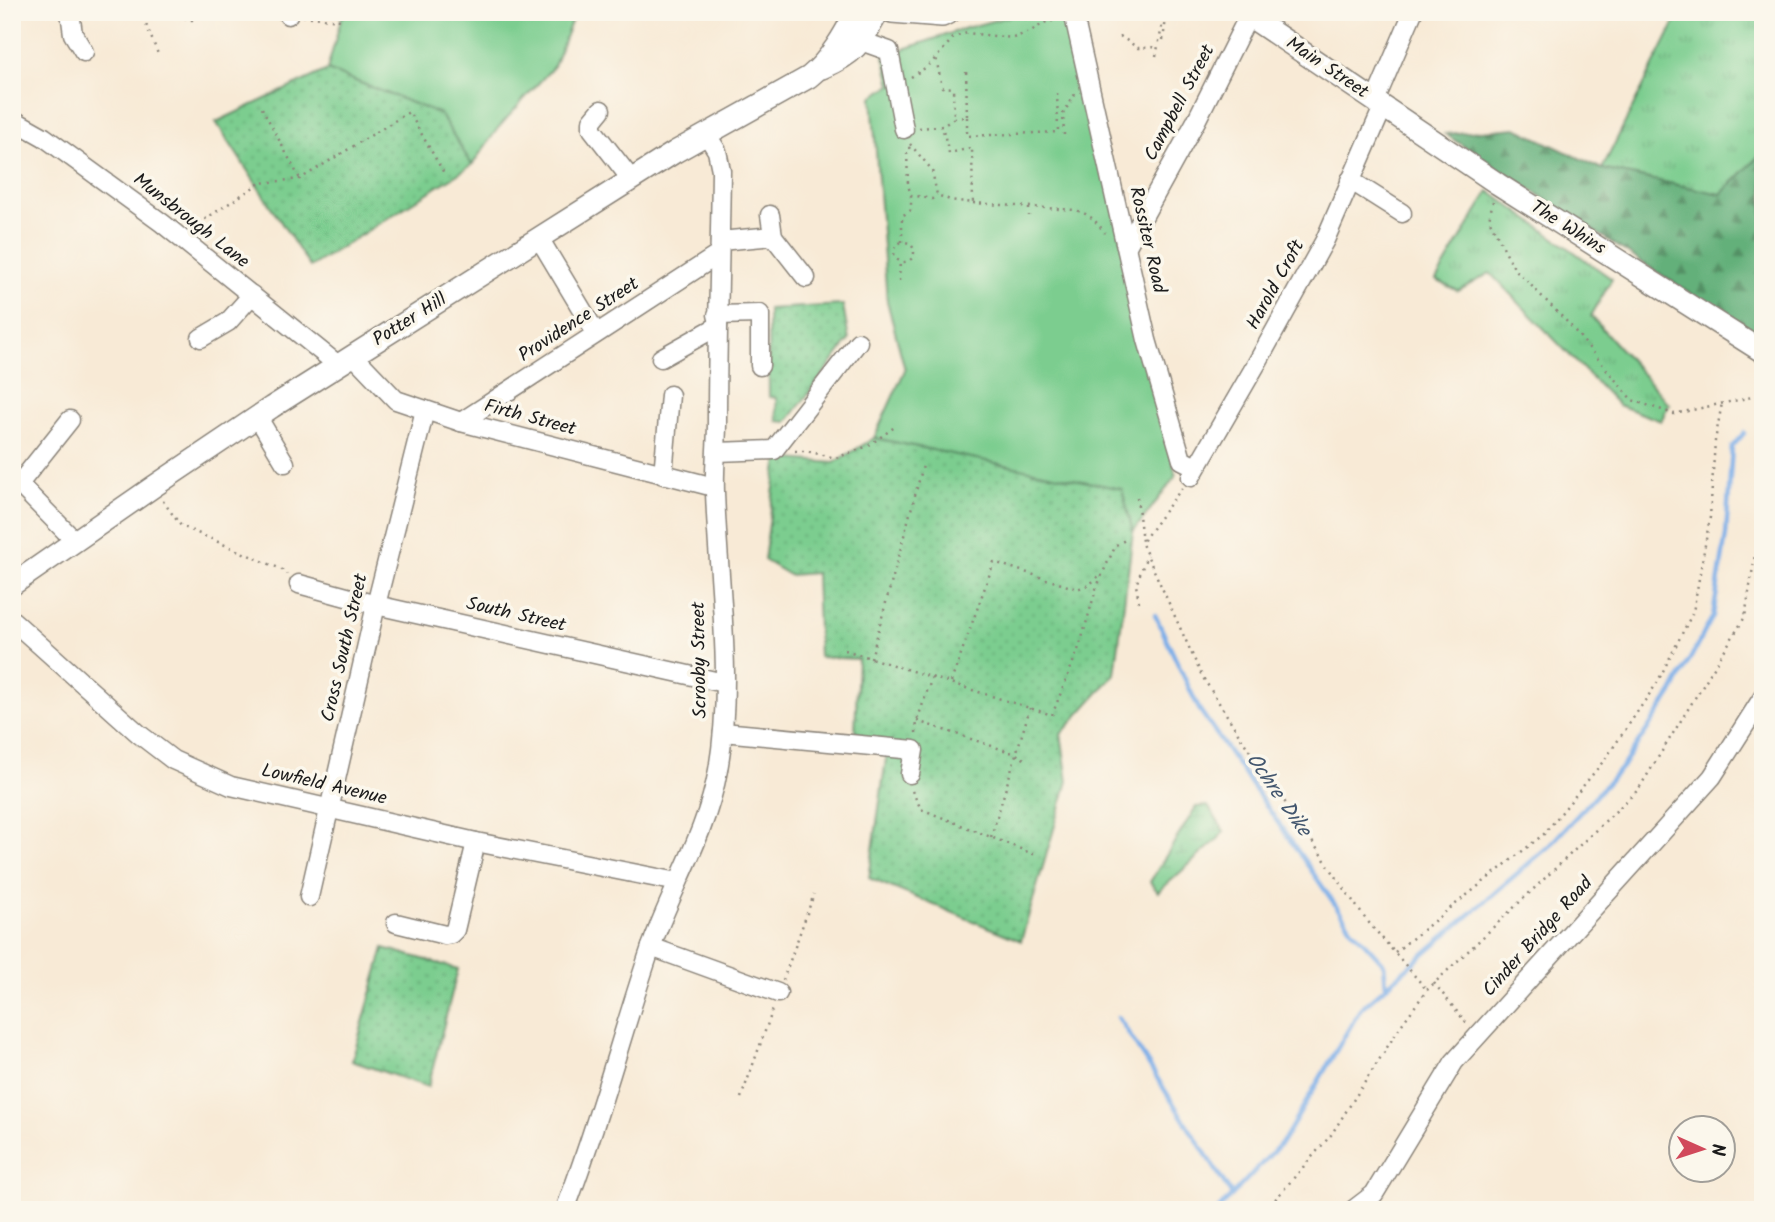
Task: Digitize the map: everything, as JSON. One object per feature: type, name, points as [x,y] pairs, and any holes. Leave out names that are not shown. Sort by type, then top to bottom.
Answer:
[{"type":"main road","name":"Potter Hill","points":[[817,70],[844,34],[856,12]]},
{"type":"main road","name":"Potter Hill","points":[[12,585],[257,416],[675,152],[851,53],[878,12]]},
{"type":"main road","points":[[892,12],[942,16],[950,12]]},
{"type":"main road","name":"Main Street","points":[[1246,14],[1379,104]]},
{"type":"main road","name":"The Whins","points":[[1379,104],[1497,184],[1763,352]]},
{"type":"street","points":[[70,12],[73,34],[84,52]]},
{"type":"street","name":"Harold Croft","points":[[1193,472],[1325,240],[1413,12]]},
{"type":"street","name":"Campbell Street","points":[[1126,243],[1196,121],[1246,14]]},
{"type":"street","name":"Rossiter Road","points":[[1065,16],[1126,243],[1147,340],[1182,460],[1193,472]]},
{"type":"street","points":[[861,41],[889,51],[904,129]]},
{"type":"street","points":[[601,110],[592,121],[592,129],[631,179]]},
{"type":"street","name":"Munsbrough Lane","points":[[12,119],[44,137],[179,236],[252,295],[346,360]]},
{"type":"street","name":"Scrooby Street","points":[[565,1210],[582,1165],[651,947],[711,800],[723,732],[723,637],[714,487],[717,452],[721,170],[716,151],[706,135]]},
{"type":"street","points":[[1350,180],[1402,214]]},
{"type":"street","points":[[770,215],[773,236],[806,278]]},
{"type":"street","points":[[719,247],[773,236]]},
{"type":"street","points":[[539,238],[596,333]]},
{"type":"street","name":"Providence Street","points":[[461,422],[596,333],[719,247]]},
{"type":"street","points":[[201,338],[228,323],[252,295]]},
{"type":"street","points":[[661,358],[717,320],[760,314],[760,366]]},
{"type":"street","points":[[717,452],[775,450],[858,342]]},
{"type":"street","name":"Firth Street","points":[[346,360],[396,400],[461,422],[714,487]]},
{"type":"street","points":[[663,474],[670,396]]},
{"type":"street","name":"Cross South Street","points":[[309,897],[376,605],[425,410]]},
{"type":"street","points":[[257,416],[285,463]]},
{"type":"street","points":[[70,420],[16,480],[75,541]]},
{"type":"street","name":"South Street","points":[[299,584],[376,605],[724,683]]},
{"type":"street","name":"Lowfield Avenue","points":[[12,620],[139,734],[173,760],[231,786],[476,842],[678,883]]},
{"type":"street","name":"Cinder Bridge Road","points":[[1353,1210],[1374,1194],[1454,1062],[1712,777],[1763,697]]},
{"type":"street","points":[[723,732],[914,750],[910,774]]},
{"type":"street","points":[[396,923],[445,935],[456,930],[476,842]]},
{"type":"street","points":[[651,947],[778,993]]},
{"type":"path","points":[[141,12],[158,54]]},
{"type":"path","points":[[164,12],[192,20],[212,12]]},
{"type":"path","points":[[251,12],[288,13],[341,20],[343,12]]},
{"type":"path","points":[[1055,12],[1053,16],[1065,16]]},
{"type":"path","points":[[1163,40],[1166,12]]},
{"type":"path","points":[[1156,56],[1166,12]]},
{"type":"path","points":[[895,84],[925,68],[954,37],[967,33],[1013,38],[1065,16]]},
{"type":"path","points":[[1120,36],[1138,48],[1158,47]]},
{"type":"path","points":[[936,58],[942,88],[953,88],[954,118]]},
{"type":"path","points":[[967,68],[967,135],[1058,132],[1057,91]]},
{"type":"path","points":[[1063,135],[1063,114],[1075,94]]},
{"type":"path","points":[[262,108],[300,179]]},
{"type":"path","points":[[179,236],[260,183],[300,179],[409,112],[446,175]]},
{"type":"path","points":[[937,195],[932,170],[911,147],[904,129],[942,126],[954,118],[967,117]]},
{"type":"path","points":[[942,126],[949,153],[972,148],[972,203]]},
{"type":"path","points":[[902,243],[902,216],[911,209],[907,151],[911,147]]},
{"type":"path","points":[[1497,184],[1489,219],[1514,268],[1570,325],[1632,400],[1674,414],[1763,397]]},
{"type":"path","points":[[911,195],[932,199],[937,195]]},
{"type":"path","points":[[937,195],[972,203],[1075,210],[1086,213],[1097,222],[1111,241],[1126,243]]},
{"type":"path","points":[[1029,208],[1029,216]]},
{"type":"path","points":[[899,281],[900,260],[895,249],[898,244],[910,244],[914,253],[909,260],[900,260]]},
{"type":"path","points":[[1395,952],[1544,834],[1606,758],[1657,683],[1693,612],[1710,517],[1715,441],[1722,403]]},
{"type":"path","points":[[775,450],[806,451],[836,458],[868,446],[896,426]]},
{"type":"path","points":[[871,658],[924,462]]},
{"type":"path","points":[[1142,544],[1193,472]]},
{"type":"path","points":[[153,487],[181,526],[281,569],[299,584]]},
{"type":"path","points":[[1137,497],[1142,544],[1202,676],[1364,917],[1427,990]]},
{"type":"path","points":[[1266,1210],[1331,1135],[1427,990],[1639,790],[1745,617],[1763,505]]},
{"type":"path","points":[[845,650],[1052,715],[1080,645],[1103,573],[1116,545],[1125,540]]},
{"type":"path","points":[[1139,602],[1136,585],[1147,555]]},
{"type":"path","points":[[951,683],[994,562],[1077,589],[1089,585],[1103,573]]},
{"type":"path","points":[[914,750],[917,721],[932,677]]},
{"type":"path","points":[[990,837],[1030,708]]},
{"type":"path","points":[[917,721],[1016,754],[1026,760]]},
{"type":"path","points":[[910,774],[912,794],[921,809],[1038,856]]},
{"type":"path","points":[[1434,984],[1477,1036]]},
{"type":"green space","points":[[343,12],[575,12],[554,66],[498,128],[472,165],[440,114],[327,70]]},
{"type":"green space","points":[[1025,12],[1061,12],[1070,17],[1176,476],[1133,532],[1121,489],[874,438],[905,370],[887,301],[872,97],[891,85],[884,56],[966,28]]},
{"type":"green space","points":[[1680,12],[1748,12],[1763,23],[1763,152],[1721,195],[1602,169]]},
{"type":"green space","points":[[327,70],[440,114],[472,165],[310,267],[216,122]]},
{"type":"green space","points":[[1516,128],[1602,169],[1721,194],[1763,152],[1763,337],[1677,285],[1445,134]]},
{"type":"green space","points":[[1489,191],[1612,279],[1591,316],[1669,404],[1661,421],[1618,405],[1490,273],[1458,291],[1436,280]]},
{"type":"green space","points":[[843,305],[849,340],[787,422],[777,421],[776,398],[769,397],[768,309]]},
{"type":"green space","points":[[874,438],[1122,489],[1133,532],[1115,674],[1061,734],[1068,781],[1021,941],[869,878],[887,752],[855,734],[858,659],[819,657],[816,573],[789,575],[764,560],[778,458],[834,463]]},
{"type":"green space","points":[[1208,806],[1224,831],[1158,892],[1150,882],[1196,807]]},
{"type":"green space","points":[[384,948],[458,969],[428,1087],[352,1061]]},
{"type":"waterway","points":[[1218,1210],[1284,1140],[1361,1008],[1549,846],[1622,767],[1672,693],[1713,616],[1726,535],[1732,447],[1744,433]]},
{"type":"waterway","name":"Ochre Dike","points":[[1155,615],[1199,709],[1352,929],[1384,964],[1386,985]]},
{"type":"waterway","points":[[1118,1017],[1232,1195]]}]
